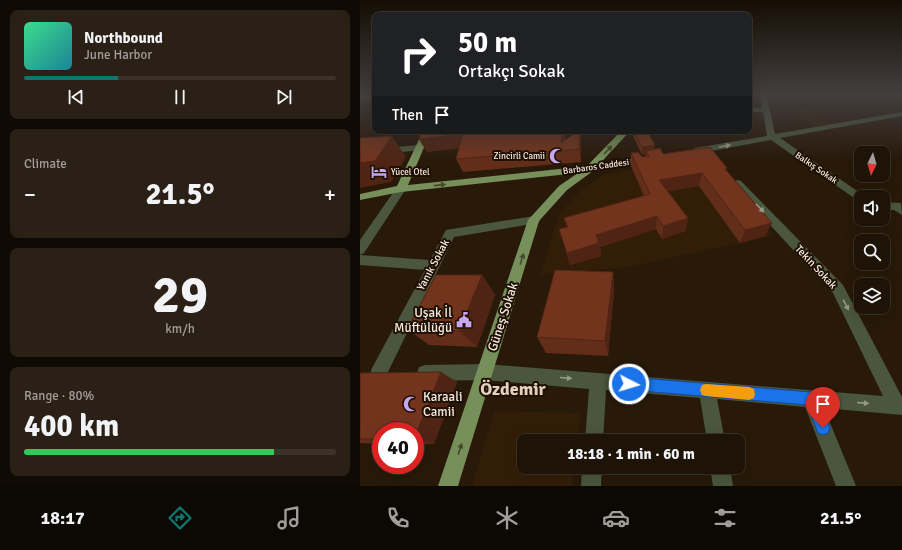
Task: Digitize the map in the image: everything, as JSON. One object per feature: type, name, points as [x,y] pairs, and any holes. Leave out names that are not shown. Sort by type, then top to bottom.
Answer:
[{"type":"main road","points":[[401,189],[426,134]]},
{"type":"main road","name":"Güneş Sokak","points":[[448,486],[534,220],[563,188],[590,169],[623,134]]},
{"type":"main road","name":"Barbaros Caddesi","points":[[360,197],[401,189],[590,169]]},
{"type":"street","points":[[766,116],[772,137]]},
{"type":"street","points":[[689,152],[893,116]]},
{"type":"street","name":"Balkış Sokak","points":[[772,137],[854,193]]},
{"type":"street","points":[[361,154],[419,148]]},
{"type":"street","points":[[704,149],[715,160]]},
{"type":"street","name":"Barbaros Caddesi","points":[[590,169],[658,157]]},
{"type":"street","name":"Tekin Sokak","points":[[726,172],[838,289],[899,406]]},
{"type":"street","points":[[360,250],[401,189]]},
{"type":"street","points":[[890,206],[900,207]]},
{"type":"street","name":"Yanık Sokak","points":[[393,374],[433,265],[450,233],[534,220]]},
{"type":"street","points":[[360,260],[433,265]]},
{"type":"street","points":[[360,374],[485,372],[899,406]]},
{"type":"street","points":[[594,434],[598,381]]},
{"type":"street","points":[[707,390],[715,434]]},
{"type":"street","points":[[811,399],[846,486]]},
{"type":"street","points":[[590,486],[591,474]]},
{"type":"street","points":[[721,474],[723,486]]},
{"type":"shaded area","points":[[798,116],[816,116],[828,124],[814,127]]},
{"type":"shaded area","points":[[705,155],[773,236],[628,267],[540,275],[559,214],[578,193],[604,175]]},
{"type":"shaded area","points":[[494,411],[581,413],[578,434],[517,434],[517,474],[573,474],[572,486],[472,486]]},
{"type":"building","points":[[421,134],[463,134],[419,139]]},
{"type":"building","points":[[463,134],[562,134],[561,143],[574,134],[580,134],[579,149],[456,159]]},
{"type":"building","points":[[636,134],[649,134],[655,145],[642,147]]},
{"type":"building","points":[[392,136],[375,161],[360,163],[360,138]]},
{"type":"building","points":[[710,147],[727,168],[725,169],[772,223],[745,230],[702,173],[659,180],[688,218],[663,226],[657,216],[596,235],[599,243],[567,253],[559,229],[568,227],[564,218],[650,194],[631,153],[638,152],[642,157],[649,156],[646,151],[660,148],[663,154]]},
{"type":"building","points":[[555,270],[613,272],[605,341],[537,337]]},
{"type":"building","points":[[436,275],[482,275],[459,331],[407,329]]},
{"type":"building","points":[[441,372],[421,422],[372,422],[372,439],[360,439],[360,373]]},
{"type":"slow traffic","points":[[706,390],[749,394]]},
{"type":"place","name":"Zincirli Camii","points":[[557,156]]},
{"type":"place","name":"Yücel Otel","points":[[379,172]]},
{"type":"place","name":"Uşak İl Müftülüğü","points":[[464,320]]},
{"type":"place","name":"Karaali Camii","points":[[411,404]]},
{"type":"district","name":"Özdemir","points":[[513,389]]},
{"type":"route","points":[[629,384],[811,399],[823,428]]}]
